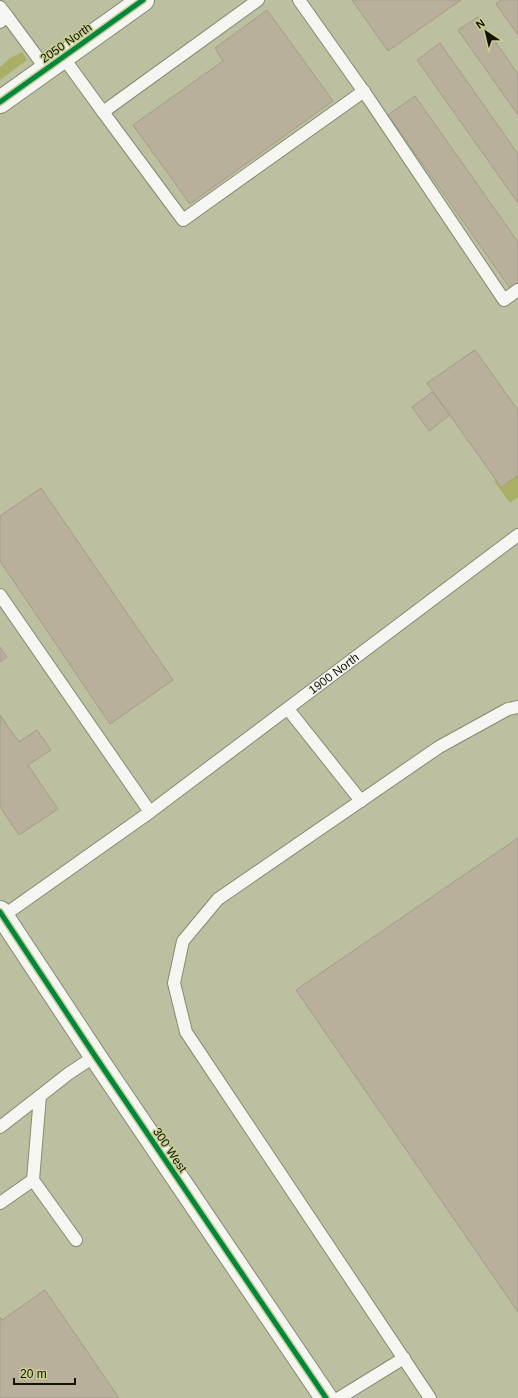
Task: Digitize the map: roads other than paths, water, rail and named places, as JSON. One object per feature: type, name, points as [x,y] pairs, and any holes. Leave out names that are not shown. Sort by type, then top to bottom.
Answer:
[{"type":"street","name":"2050 North","points":[[0,102],[143,0]]},
{"type":"street","name":"300 West","points":[[1,914],[326,1398]]},
{"type":"lane","points":[[103,112],[258,0]]},
{"type":"lane","points":[[300,0],[504,300],[518,290]]},
{"type":"lane","points":[[2,15],[54,63],[103,112],[183,220],[364,92]]},
{"type":"lane","name":"1900 North","points":[[1,914],[150,812],[518,535]]},
{"type":"lane","points":[[0,595],[150,812]]},
{"type":"lane","points":[[430,1398],[186,1032],[174,983],[183,941],[218,899],[439,747],[508,709],[518,707]]},
{"type":"lane","points":[[288,708],[361,801]]},
{"type":"lane","points":[[0,1128],[68,1074],[95,1056]]},
{"type":"lane","points":[[40,1096],[33,1180],[76,1240]]},
{"type":"lane","points":[[0,1203],[33,1180]]},
{"type":"lane","points":[[340,1398],[404,1358]]}]
